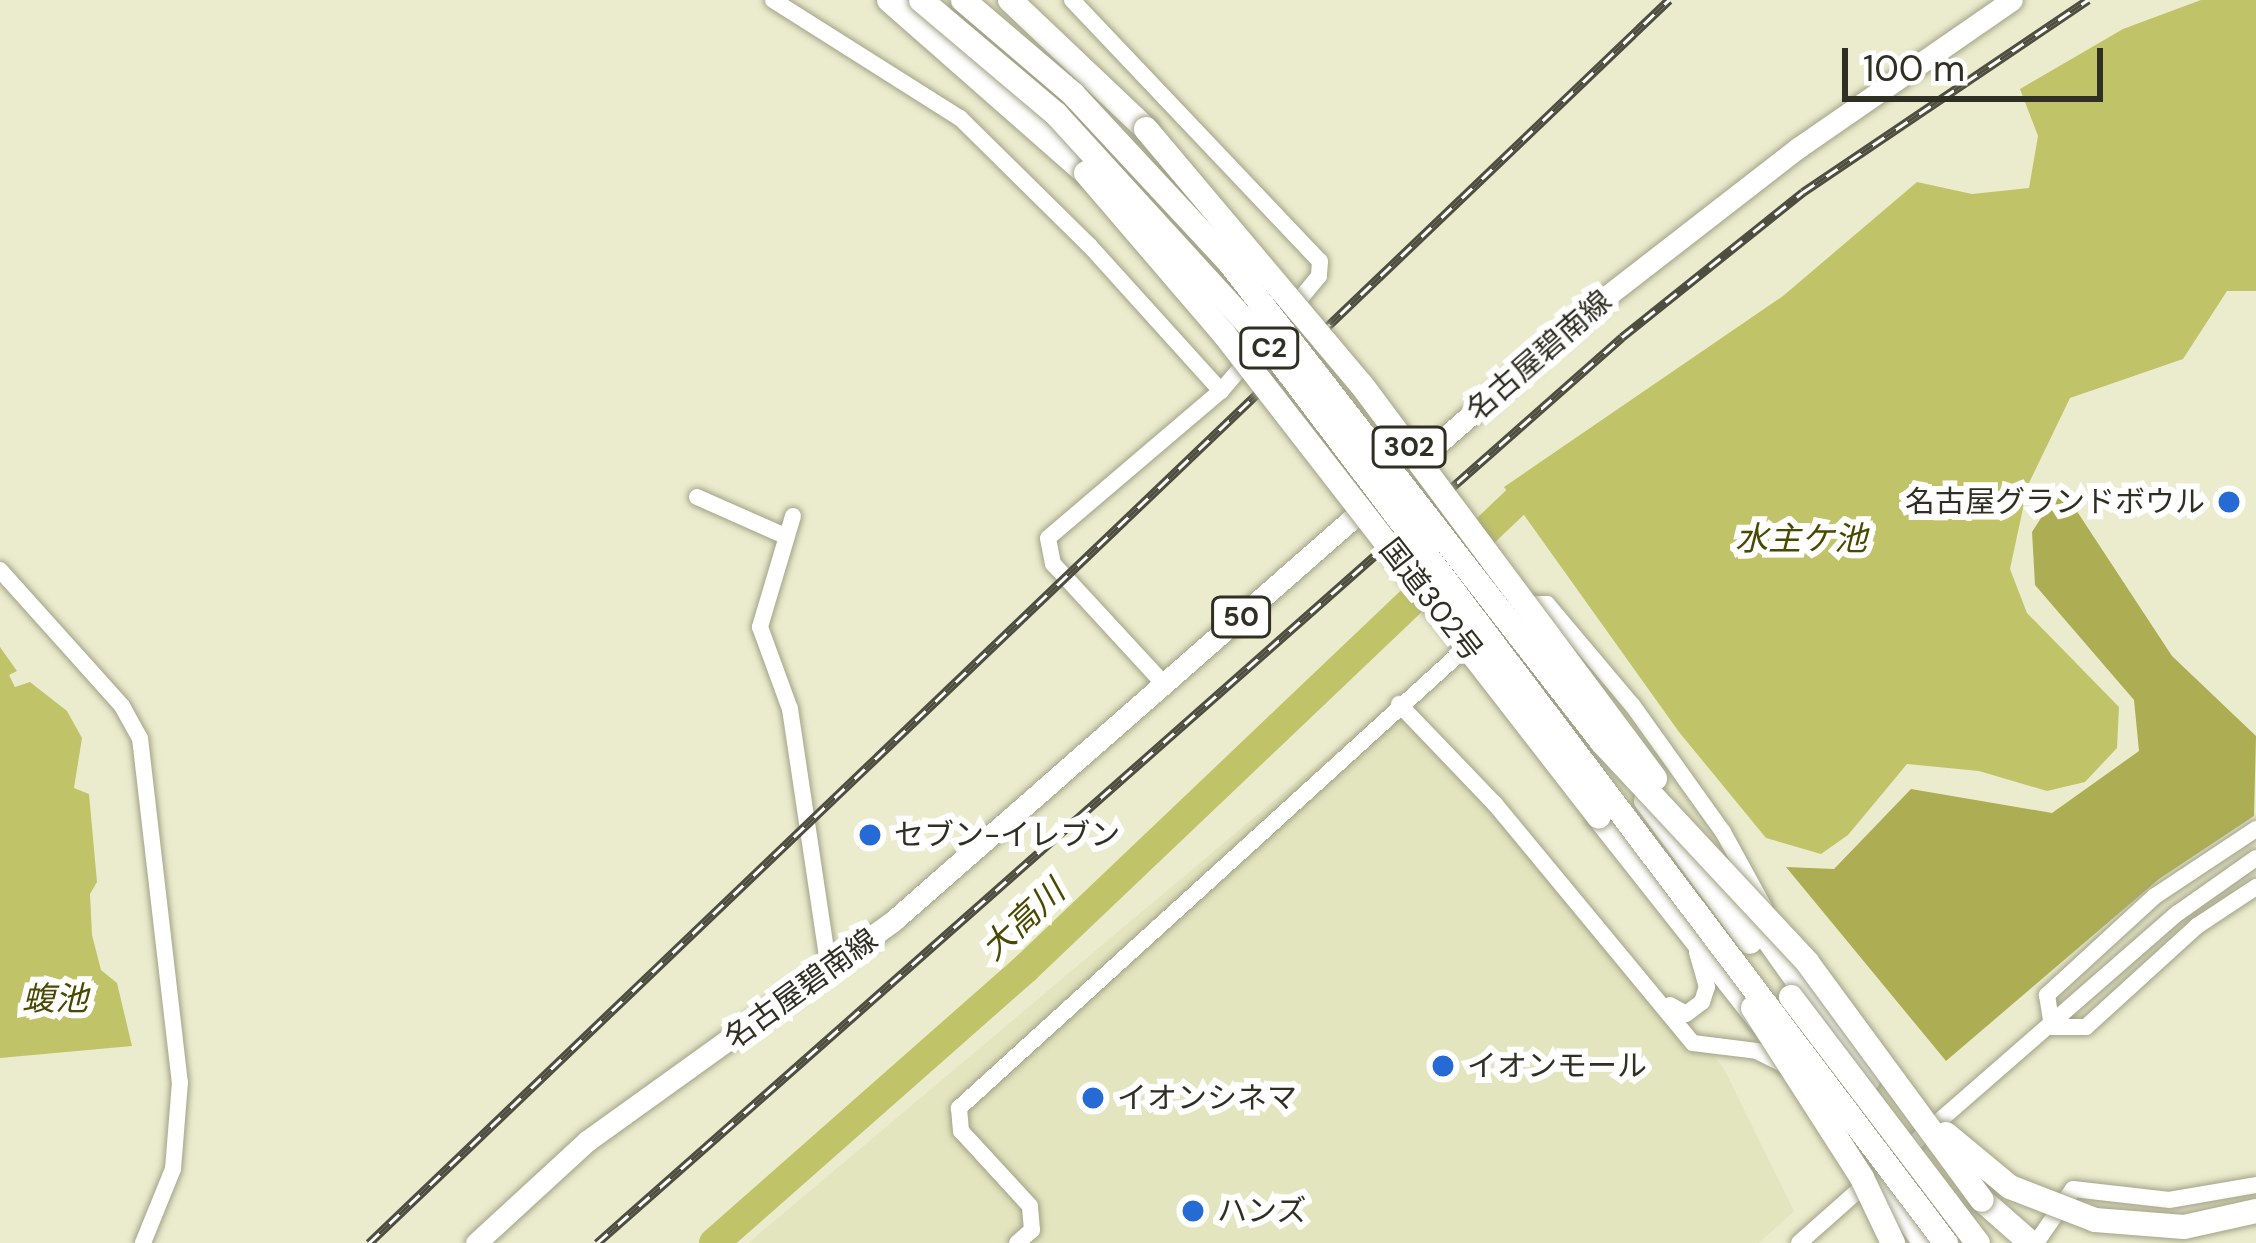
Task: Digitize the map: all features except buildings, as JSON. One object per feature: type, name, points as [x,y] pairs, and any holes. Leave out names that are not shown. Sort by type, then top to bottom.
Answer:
[{"type":"highway","name":"国道302号","points":[[890,0],[1086,172],[1225,334],[1808,1082],[1925,1243]]},
{"type":"highway","name":"C2","points":[[921,0],[1010,69],[1185,249],[1345,441],[1569,738]]},
{"type":"highway","name":"C2","points":[[963,0],[1073,94],[1229,262],[1602,742]]},
{"type":"highway","name":"302","points":[[1010,0],[1146,129],[1361,384],[1655,778],[1981,1243]]},
{"type":"highway","points":[[1569,738],[1800,1080],[1893,1243]]},
{"type":"highway","points":[[1569,738],[1946,1243]]},
{"type":"highway","points":[[1602,742],[1775,924],[1982,1200],[2033,1243]]},
{"type":"highway","points":[[1602,742],[1981,1243]]},
{"type":"highway","points":[[1902,1089],[1984,1169],[2065,1213],[2154,1228],[2256,1210]]},
{"type":"main road","name":"名古屋碧南線","points":[[476,1243],[587,1141],[830,969],[1073,769],[1163,683],[1603,299],[1814,135],[2012,0]]},
{"type":"street","points":[[773,0],[960,118],[1090,245],[1221,391]]},
{"type":"street","points":[[1072,0],[1320,261],[1319,276],[1221,391],[1048,538],[1053,564],[1163,683]]},
{"type":"street","points":[[697,497],[785,536]]},
{"type":"street","points":[[793,516],[760,628],[790,709],[830,969]]},
{"type":"street","points":[[0,570],[122,706],[140,738],[180,1082],[172,1168],[143,1243]]},
{"type":"street","points":[[1017,1243],[1032,1230],[1030,1206],[961,1131],[959,1108],[1399,704],[1518,604],[1547,604],[1723,832],[1809,999]]},
{"type":"street","points":[[1399,704],[1664,1001],[1698,1046],[1757,1051],[1808,1082]]},
{"type":"street","points":[[2052,1027],[2048,995],[2155,896],[2256,829]]},
{"type":"street","points":[[1799,1243],[2178,913],[2256,858]]},
{"type":"street","points":[[2052,1027],[2086,1027],[2198,926],[2256,887]]},
{"type":"street","points":[[1664,1001],[1694,1012],[1707,987],[1683,924]]},
{"type":"street","points":[[2033,1243],[2073,1189],[2169,1200],[2256,1185]]},
{"type":"shaded area","points":[[2061,487],[2172,656],[2256,736],[2254,816],[2159,879],[1946,1061],[1786,867],[1834,869],[1911,789],[2052,813],[2139,751],[2134,700],[2035,585],[2032,532]]},
{"type":"shaded area","points":[[1390,703],[1723,1067],[1794,1211],[1759,1243],[748,1243]]},
{"type":"water","name":"水主ケ池","points":[[2201,0],[2256,0],[2256,291],[2227,291],[2183,359],[2070,398],[2028,485],[2010,569],[2027,613],[2119,707],[2117,748],[2085,782],[2047,791],[1979,771],[1907,764],[1848,835],[1821,854],[1766,838],[1679,732],[1504,487],[1783,296],[1917,182],[1972,194],[2029,188],[2038,136],[2020,89],[2123,29]]},
{"type":"water","name":"蝮池","points":[[0,647],[17,671],[9,675],[15,687],[30,682],[67,711],[82,738],[74,788],[89,794],[97,882],[90,894],[92,935],[101,970],[117,983],[132,1046],[0,1058]]},
{"type":"waterway","name":"大高川","points":[[714,1243],[1026,968],[1527,491]]},
{"type":"railway","points":[[369,1243],[1669,0]]},
{"type":"railway","points":[[597,1243],[1622,337],[1803,192],[2088,0]]},
{"type":"place","name":"名古屋グランドボウル","points":[[2229,502]]},
{"type":"place","name":"セブン-イレブン","points":[[870,835]]},
{"type":"place","name":"イオンモール","points":[[1443,1066]]},
{"type":"place","name":"イオンシネマ","points":[[1093,1098]]},
{"type":"place","name":"ハンズ","points":[[1193,1211]]}]
